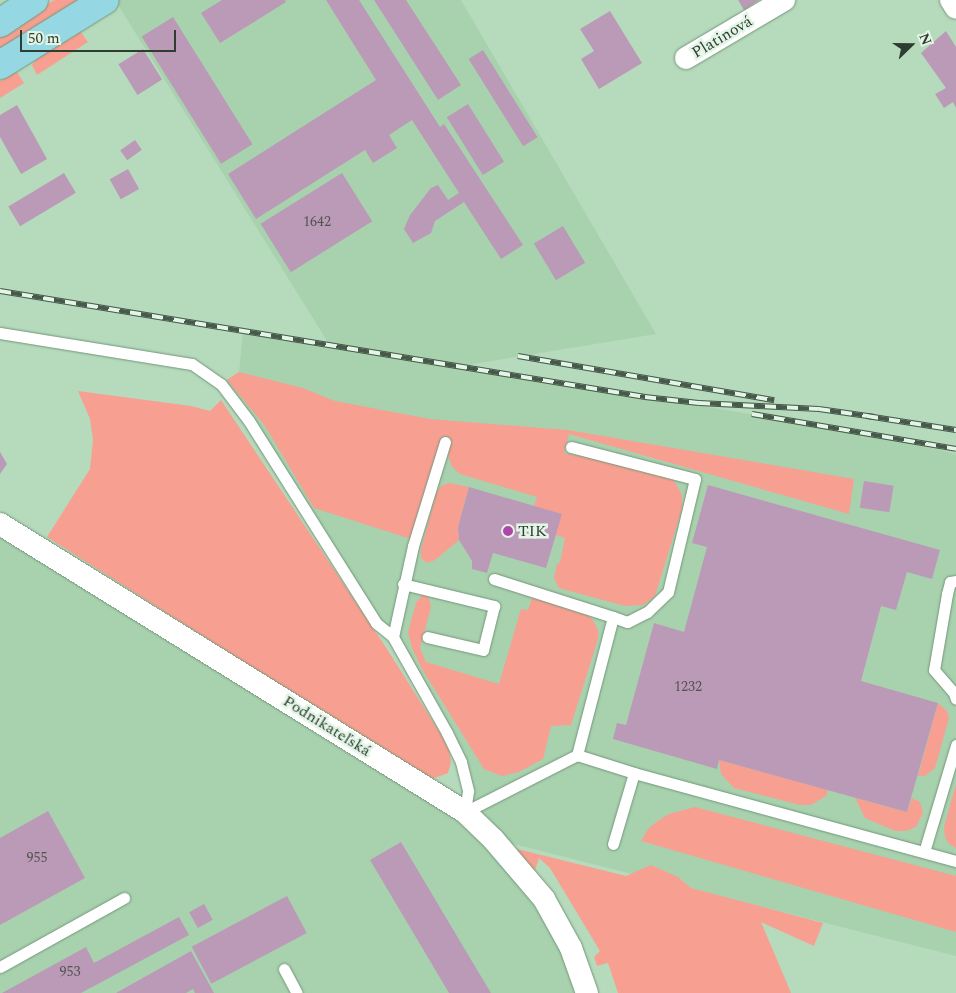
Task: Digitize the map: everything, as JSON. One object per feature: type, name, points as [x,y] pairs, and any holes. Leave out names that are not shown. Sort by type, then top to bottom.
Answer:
[{"type":"main road","points":[[0,22],[34,0]]},
{"type":"main road","points":[[0,65],[105,0]]},
{"type":"street","name":"Platinová","points":[[686,58],[784,0]]},
{"type":"street","points":[[951,0],[956,8]]},
{"type":"street","name":"Podnikateľská","points":[[0,524],[466,812],[493,838],[544,899],[571,948],[587,993]]},
{"type":"lane","points":[[0,333],[192,364],[221,384],[249,421],[376,623],[392,637],[447,733],[460,762],[468,791],[466,812]]},
{"type":"lane","points":[[392,637],[403,584],[445,442]]},
{"type":"lane","points":[[494,579],[627,622],[647,612],[668,592],[696,479],[572,448]]},
{"type":"lane","points":[[954,579],[934,670],[954,693],[956,700]]},
{"type":"lane","points":[[403,584],[494,606],[483,650],[427,636]]},
{"type":"lane","points":[[576,756],[613,618]]},
{"type":"lane","points":[[924,852],[956,745]]},
{"type":"lane","points":[[466,812],[576,756],[956,861]]},
{"type":"lane","points":[[613,844],[634,773]]},
{"type":"lane","points":[[0,967],[124,898]]},
{"type":"lane","points":[[284,970],[297,993]]},
{"type":"shaded area","points":[[54,0],[82,0],[0,51],[0,36]]},
{"type":"shaded area","points":[[115,0],[461,0],[656,334],[461,366],[880,436],[956,454],[956,956],[494,839],[522,871],[587,993],[0,993],[0,524],[465,812],[467,778],[393,637],[376,623],[221,384],[239,372],[243,331],[329,344]]},
{"type":"shaded area","points":[[80,31],[88,42],[37,75],[32,65],[37,58]]},
{"type":"shaded area","points":[[17,72],[24,83],[0,98],[0,81]]},
{"type":"shaded area","points":[[239,372],[303,388],[335,401],[430,419],[568,430],[854,479],[849,514],[569,434],[564,453],[668,476],[675,482],[682,495],[682,509],[655,596],[643,605],[625,606],[559,588],[554,578],[557,564],[560,563],[565,538],[556,535],[534,506],[537,497],[460,474],[452,467],[449,459],[448,451],[451,440],[442,436],[411,539],[314,508],[265,426],[227,380]]},
{"type":"shaded area","points":[[78,391],[191,406],[210,411],[221,400],[387,649],[442,736],[449,750],[451,762],[448,773],[429,780],[47,537],[90,469],[93,440],[90,419]]},
{"type":"shaded area","points":[[449,483],[469,487],[458,527],[459,540],[435,560],[427,563],[421,558],[421,550],[436,493],[441,486]]},
{"type":"shaded area","points":[[422,595],[428,595],[431,607],[420,648],[426,662],[499,684],[521,609],[528,610],[532,598],[582,610],[593,620],[598,630],[598,639],[571,725],[551,726],[543,759],[519,772],[502,776],[484,769],[422,669],[412,648],[408,632],[416,603]]},
{"type":"shaded area","points":[[938,703],[947,711],[949,718],[935,768],[925,776],[918,776]]},
{"type":"shaded area","points":[[719,760],[828,790],[826,796],[811,805],[800,805],[734,788],[721,774]]},
{"type":"shaded area","points":[[956,784],[956,848],[949,844],[945,837],[944,827]]},
{"type":"shaded area","points":[[855,798],[907,812],[912,798],[920,802],[923,813],[916,827],[906,831],[895,831],[865,818]]},
{"type":"shaded area","points":[[695,807],[956,876],[956,932],[641,841],[648,829],[659,820],[669,814]]},
{"type":"shaded area","points":[[509,847],[626,876],[651,865],[678,877],[691,888],[823,923],[814,946],[761,922],[791,993],[618,993],[608,963],[597,966],[594,957],[600,951],[550,868],[539,858],[534,874]]},
{"type":"building","points":[[222,0],[285,0],[286,2],[220,43],[201,13]]},
{"type":"building","points":[[326,0],[359,0],[440,127],[444,124],[523,245],[501,259],[464,202],[435,221],[431,233],[413,243],[404,229],[410,215],[431,188],[438,185],[448,200],[459,193],[412,120],[389,135],[397,148],[373,163],[365,150],[256,219],[228,174],[376,80]]},
{"type":"building","points":[[374,0],[406,0],[461,85],[438,100]]},
{"type":"building","points":[[738,0],[759,0],[744,10]]},
{"type":"building","points":[[610,11],[642,63],[599,89],[581,59],[594,51],[580,29]]},
{"type":"building","points":[[173,17],[252,144],[221,164],[142,37]]},
{"type":"building","points":[[946,31],[956,47],[956,108],[953,102],[944,108],[935,94],[946,88],[921,53]]},
{"type":"building","points":[[143,49],[162,80],[137,95],[118,64]]},
{"type":"building","points":[[483,50],[538,137],[523,146],[469,59]]},
{"type":"building","points":[[468,104],[504,162],[483,175],[447,117]]},
{"type":"building","points":[[17,105],[47,159],[21,174],[0,137],[0,115]]},
{"type":"building","points":[[135,140],[142,150],[127,160],[120,150]]},
{"type":"building","points":[[128,169],[139,189],[121,199],[110,179]]},
{"type":"building","points":[[64,173],[76,193],[20,226],[8,206]]},
{"type":"building","points":[[342,173],[372,221],[291,272],[261,224]]},
{"type":"building","points":[[563,226],[585,263],[556,280],[534,244]]},
{"type":"building","points":[[0,452],[7,464],[0,474]]},
{"type":"building","points":[[864,481],[894,486],[889,512],[860,508]]},
{"type":"building","points":[[708,485],[940,550],[932,579],[907,572],[896,610],[881,606],[861,681],[938,703],[907,812],[719,760],[717,769],[613,739],[617,723],[626,725],[654,623],[684,632],[707,547],[692,543]]},
{"type":"building","name":"TIK","points":[[469,487],[562,514],[546,568],[493,553],[487,573],[472,569],[472,561],[459,540],[458,527]]},
{"type":"building","points":[[48,811],[85,878],[0,925],[0,838]]},
{"type":"building","points":[[401,842],[491,993],[449,993],[370,860]]},
{"type":"building","points":[[287,896],[307,933],[211,984],[192,947]]},
{"type":"building","points":[[204,904],[213,920],[198,928],[189,912]]},
{"type":"building","points":[[179,917],[189,935],[81,993],[2,993],[86,947],[94,963]]},
{"type":"building","points":[[191,951],[214,993],[195,993],[193,989],[186,993],[116,993]]},
{"type":"railway","points":[[0,291],[645,397],[699,403],[819,409],[874,417]]},
{"type":"railway","points":[[518,356],[774,400]]},
{"type":"railway","points":[[752,414],[956,449]]},
{"type":"railway","points":[[867,416],[956,430]]},
{"type":"place","name":"TIK","points":[[508,531]]}]
